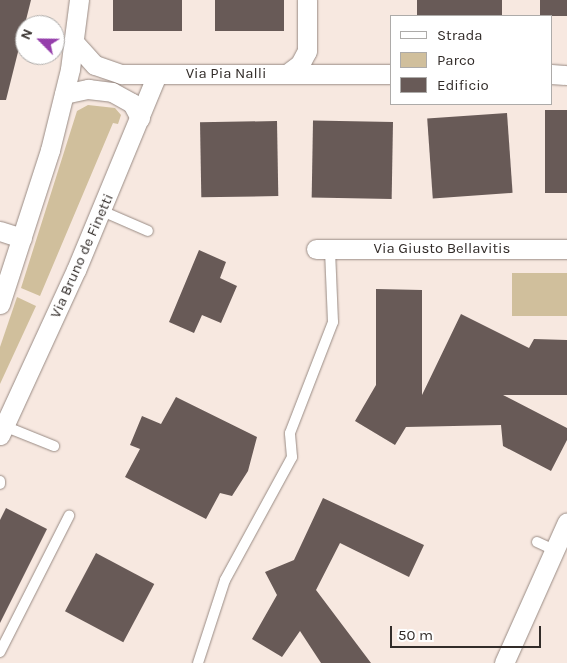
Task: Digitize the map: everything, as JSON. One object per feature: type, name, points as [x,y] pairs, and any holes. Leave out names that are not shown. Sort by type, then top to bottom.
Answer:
[{"type":"street","points":[[0,304],[50,150],[64,94],[74,42],[79,0]]},
{"type":"street","points":[[288,73],[300,64],[307,51],[308,0]]},
{"type":"street","name":"Via Pia Nalli","points":[[74,42],[89,61],[102,69],[121,74],[390,74]]},
{"type":"street","name":"Via Bruno de Finetti","points":[[2,431],[102,212],[157,74]]},
{"type":"street","points":[[552,74],[567,74]]},
{"type":"street","points":[[64,94],[88,89],[112,92],[132,103],[140,118]]},
{"type":"street","points":[[0,231],[22,238]]},
{"type":"street","name":"Via Giusto Bellavitis","points":[[323,249],[567,249]]},
{"type":"street","points":[[504,663],[567,522]]},
{"type":"lane","points":[[102,212],[148,231]]},
{"type":"lane","points":[[198,663],[225,580],[292,457],[290,434],[333,322],[323,249]]},
{"type":"lane","points":[[2,431],[54,446]]},
{"type":"lane","points":[[0,652],[69,516]]},
{"type":"lane","points":[[537,542],[554,550]]},
{"type":"green space","points":[[88,105],[115,108],[121,115],[118,124],[113,123],[40,296],[21,288],[77,111]]},
{"type":"green space","points":[[512,273],[567,273],[567,316],[512,316]]},
{"type":"green space","points":[[17,297],[36,306],[0,384],[0,347]]},
{"type":"building","points":[[0,0],[31,0],[27,15],[15,15],[15,64],[6,100],[0,100]]},
{"type":"building","points":[[113,0],[182,0],[182,31],[113,31]]},
{"type":"building","points":[[215,0],[284,0],[284,31],[215,31]]},
{"type":"building","points":[[417,0],[502,0],[502,15],[417,15]]},
{"type":"building","points":[[540,0],[567,0],[567,16],[540,15]]},
{"type":"building","points":[[545,110],[567,110],[567,193],[545,193]]},
{"type":"building","points":[[507,113],[513,193],[433,198],[427,119]]},
{"type":"building","points":[[277,121],[278,196],[201,197],[200,122]]},
{"type":"building","points":[[313,121],[393,122],[392,199],[312,198]]},
{"type":"building","points":[[199,250],[226,262],[220,278],[237,286],[221,323],[202,315],[194,333],[169,322]]},
{"type":"building","points":[[376,289],[422,290],[422,395],[461,314],[529,348],[534,339],[567,340],[567,395],[503,395],[567,428],[567,440],[551,471],[503,446],[501,425],[406,427],[395,445],[355,421],[376,385]]},
{"type":"building","points":[[176,397],[257,437],[248,471],[232,496],[220,493],[206,519],[125,477],[140,449],[130,445],[142,416],[161,424]]},
{"type":"building","points":[[323,498],[424,545],[409,577],[340,543],[316,590],[371,663],[321,663],[300,631],[282,657],[252,639],[277,595],[265,572],[294,560]]},
{"type":"building","points":[[6,508],[47,529],[0,623],[0,520]]},
{"type":"building","points":[[96,553],[154,584],[123,642],[65,611]]}]
